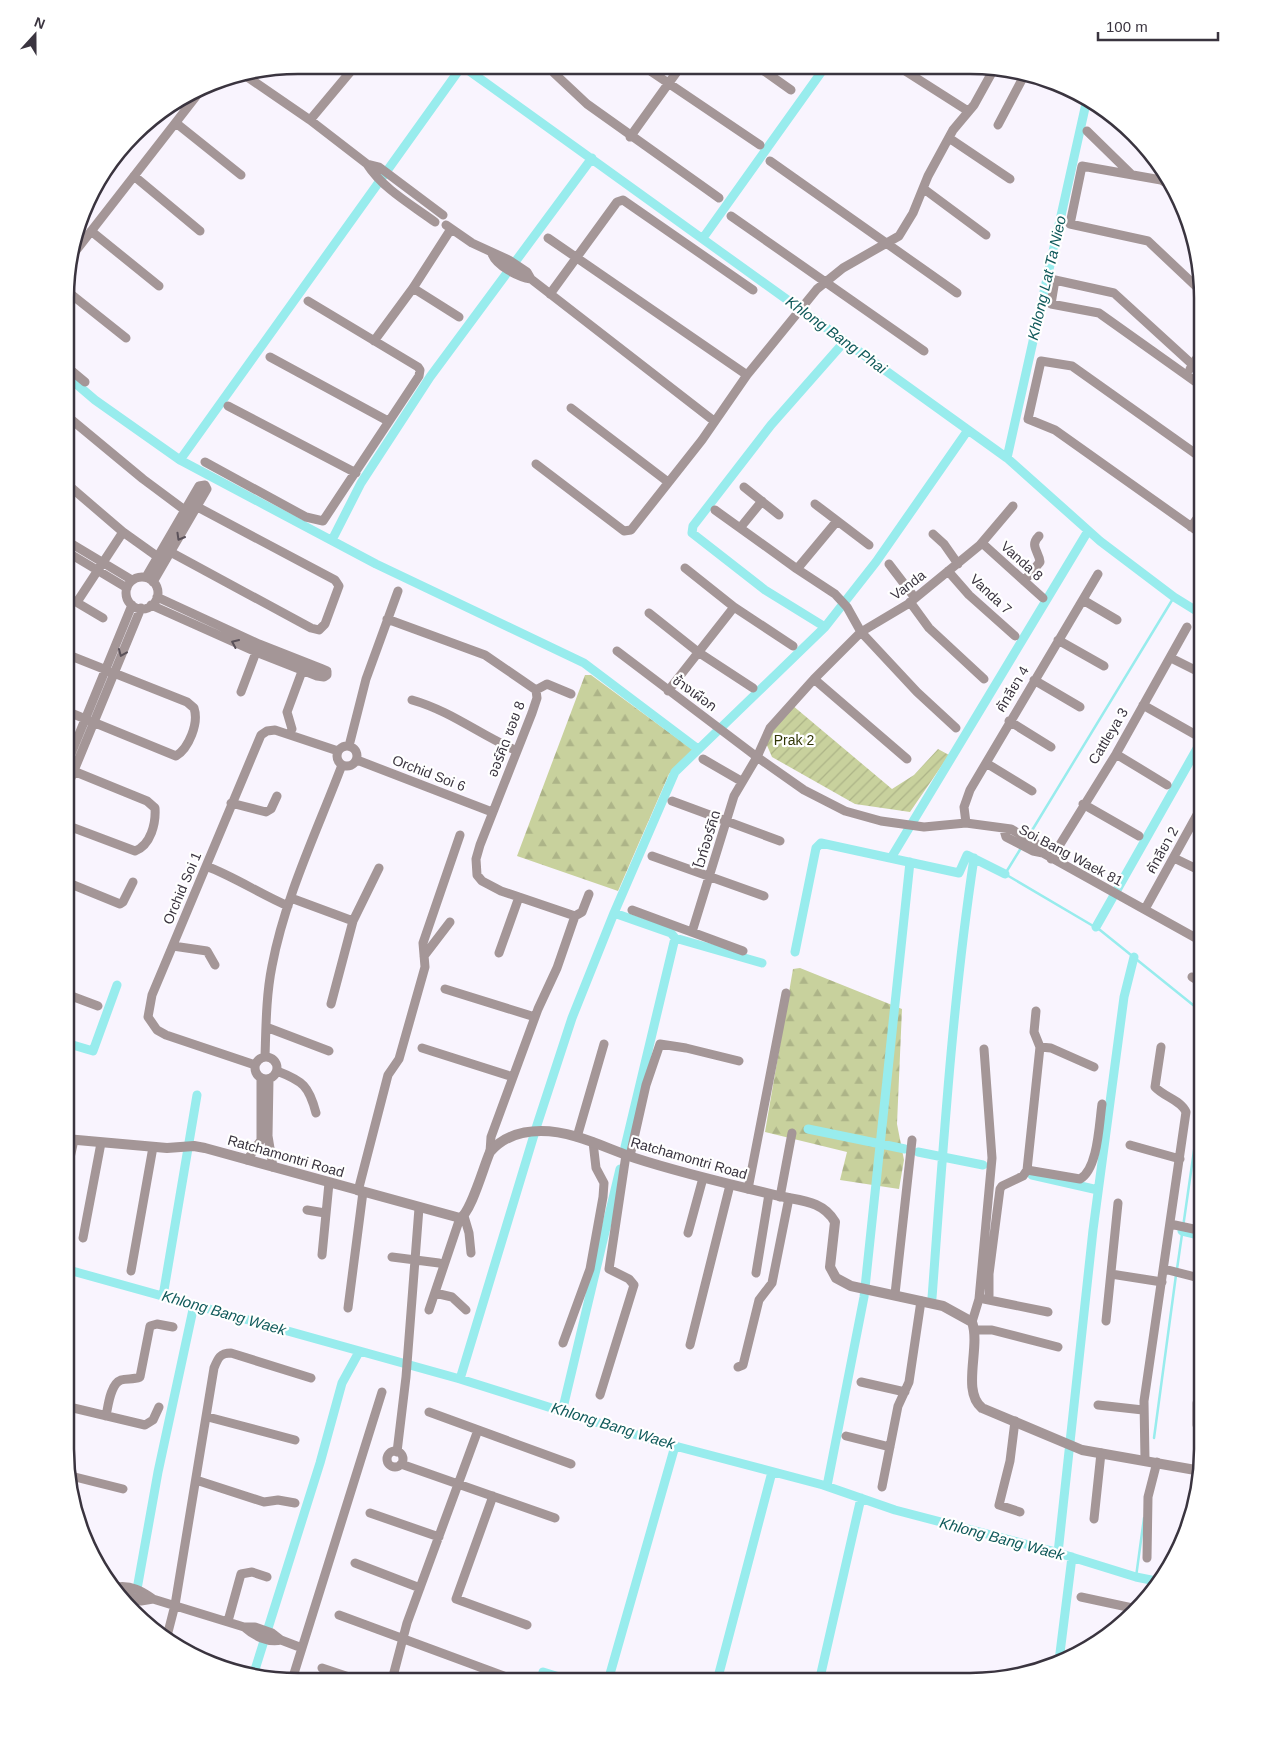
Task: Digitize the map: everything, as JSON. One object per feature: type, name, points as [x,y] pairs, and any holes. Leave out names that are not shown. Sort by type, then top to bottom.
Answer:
[{"type":"street","points":[[310,120],[348,74]]},
{"type":"street","points":[[555,74],[588,104],[630,136],[719,198]]},
{"type":"street","points":[[654,74],[760,145]]},
{"type":"street","points":[[630,136],[676,74]]},
{"type":"street","points":[[768,74],[791,90]]},
{"type":"street","points":[[910,74],[968,111]]},
{"type":"street","points":[[536,464],[626,532],[631,530],[747,375],[807,301],[825,282],[843,268],[888,243],[903,232],[924,189],[928,176],[949,138],[961,118],[974,105],[991,75]]},
{"type":"street","points":[[250,79],[310,120],[376,170],[401,197],[438,226],[449,227],[492,254],[495,260],[508,263],[531,279],[714,421]]},
{"type":"street","points":[[998,125],[1022,80]]},
{"type":"street","points":[[80,246],[193,100]]},
{"type":"street","points":[[176,123],[241,175]]},
{"type":"street","points":[[1087,131],[1132,175]]},
{"type":"street","points":[[949,138],[1010,179]]},
{"type":"street","points":[[770,161],[957,293]]},
{"type":"street","points":[[1160,180],[1082,166],[1070,224],[1148,241],[1194,284]]},
{"type":"street","points":[[134,176],[200,231]]},
{"type":"street","points":[[374,341],[413,288],[449,227],[443,215],[407,189],[389,182]]},
{"type":"street","points":[[401,197],[407,189]]},
{"type":"street","points":[[924,189],[986,235]]},
{"type":"street","points":[[550,294],[617,202],[623,200],[753,290]]},
{"type":"street","points":[[435,222],[437,217],[443,215]]},
{"type":"street","points":[[731,216],[924,351]]},
{"type":"street","points":[[91,231],[159,286]]},
{"type":"street","points":[[548,238],[747,375]]},
{"type":"street","points":[[1186,376],[1193,364],[1114,293],[1055,280],[1051,304],[1099,313],[1186,376],[1194,382]]},
{"type":"street","points":[[413,288],[459,317]]},
{"type":"street","points":[[74,297],[126,338]]},
{"type":"street","points":[[205,462],[320,522],[326,519],[421,372],[418,367],[308,301]]},
{"type":"street","points":[[270,357],[388,421]]},
{"type":"street","points":[[1194,453],[1072,366],[1041,361],[1028,419],[1055,430],[1194,528]]},
{"type":"street","points":[[74,373],[85,382]]},
{"type":"street","points":[[228,406],[356,473]]},
{"type":"street","points":[[571,408],[668,482]]},
{"type":"street","points":[[74,422],[143,480],[192,509],[335,580],[339,586],[325,624],[319,630],[311,628],[167,551]]},
{"type":"street","points":[[744,487],[779,515]]},
{"type":"street","points":[[74,490],[123,532],[158,557]]},
{"type":"street","points":[[740,528],[762,501]]},
{"type":"street","points":[[815,504],[869,545]]},
{"type":"street","name":"Vanda","points":[[757,757],[770,728],[814,678],[861,632],[913,600],[958,564],[982,543],[1013,506]]},
{"type":"street","points":[[150,580],[192,509]]},
{"type":"street","points":[[715,510],[839,598],[847,607],[861,632],[917,692],[956,728]]},
{"type":"street","points":[[797,569],[837,521]]},
{"type":"street","points":[[1191,526],[1194,522]]},
{"type":"street","points":[[77,602],[123,532]]},
{"type":"street","points":[[933,534],[944,544],[958,564]]},
{"type":"street","points":[[1024,581],[1040,562],[1034,546],[1034,540],[1040,536]]},
{"type":"street","name":"Vanda 8","points":[[982,543],[1043,598]]},
{"type":"street","points":[[74,547],[127,588]]},
{"type":"street","points":[[167,551],[158,557],[150,580],[157,597],[258,648]]},
{"type":"street","points":[[74,556],[132,580],[150,580]]},
{"type":"street","points":[[889,564],[929,628],[984,679]]},
{"type":"street","points":[[685,568],[734,607],[793,646]]},
{"type":"street","name":"Vanda 7","points":[[948,571],[969,595],[1015,636]]},
{"type":"street","name":"คัทลียา 4","points":[[966,823],[964,807],[970,790],[1009,721],[1098,574]]},
{"type":"street","points":[[132,580],[127,588],[127,597],[132,605],[141,608],[151,605],[157,597]]},
{"type":"street","points":[[349,746],[366,678],[398,591]]},
{"type":"street","points":[[74,600],[103,618]]},
{"type":"street","points":[[1083,600],[1117,620]]},
{"type":"street","points":[[110,671],[132,605]]},
{"type":"street","points":[[151,605],[304,666],[287,712],[292,729]]},
{"type":"street","points":[[668,691],[734,607]]},
{"type":"street","points":[[74,754],[110,671],[141,608]]},
{"type":"street","points":[[649,613],[698,652],[753,688]]},
{"type":"street","name":"ออร์คิด ซอย 8","points":[[387,618],[485,655],[536,690],[537,698],[532,713],[492,812],[476,858],[477,875],[488,885],[575,916]]},
{"type":"street","name":"Cattleya 3","points":[[1051,858],[1116,754],[1187,627]]},
{"type":"street","points":[[1058,640],[1104,666]]},
{"type":"street","points":[[241,692],[258,648]]},
{"type":"street","name":"ช้างเผือก","points":[[617,652],[757,757]]},
{"type":"street","points":[[74,657],[191,705],[196,718],[190,738],[179,754],[173,756],[74,714]]},
{"type":"street","points":[[1171,658],[1194,670]]},
{"type":"street","points":[[814,678],[907,759]]},
{"type":"street","points":[[1034,680],[1080,707]]},
{"type":"street","points":[[536,690],[547,684],[571,694]]},
{"type":"street","points":[[412,700],[450,714],[489,738],[516,751]]},
{"type":"street","points":[[1143,705],[1194,734]]},
{"type":"street","points":[[1009,721],[1052,747]]},
{"type":"street","name":"Orchid Soi 1","points":[[255,1065],[166,1035],[152,1025],[148,1010],[152,995],[257,740],[267,731],[275,730],[338,751]]},
{"type":"street","points":[[349,746],[357,753],[357,760],[349,766],[342,765],[338,761],[338,751],[342,747],[349,746]]},
{"type":"street","points":[[1116,754],[1167,784]]},
{"type":"street","name":"ไวท์ออร์คิด","points":[[692,932],[726,821],[741,781],[757,757]]},
{"type":"street","name":"Soi Bang Waek 81","points":[[757,757],[804,790],[845,811],[881,821],[924,827],[966,823],[1007,832],[1107,890],[1194,937]]},
{"type":"street","points":[[703,759],[741,781]]},
{"type":"street","name":"Orchid Soi 6","points":[[357,760],[492,812]]},
{"type":"street","points":[[986,763],[1032,790]]},
{"type":"street","points":[[265,1079],[256,1073],[255,1065],[265,1057],[272,968],[290,902],[342,765]]},
{"type":"street","points":[[74,771],[147,801],[155,808],[156,817],[146,842],[135,851],[74,828]]},
{"type":"street","points":[[231,803],[266,812],[271,809],[277,796]]},
{"type":"street","points":[[672,802],[780,841]]},
{"type":"street","points":[[1083,804],[1138,836]]},
{"type":"street","name":"คัทลียา 2","points":[[1145,909],[1194,823]]},
{"type":"street","points":[[348,1308],[360,1192],[388,1076],[399,1059],[426,963],[424,943],[460,835]]},
{"type":"street","points":[[652,856],[709,878],[764,896]]},
{"type":"street","points":[[1174,858],[1194,868]]},
{"type":"street","points":[[206,866],[233,877],[254,891],[353,921]]},
{"type":"street","points":[[332,1004],[353,921],[380,868]]},
{"type":"street","points":[[74,885],[120,904],[123,902],[133,882]]},
{"type":"street","points":[[429,1310],[462,1217],[490,1152],[492,1137],[535,1017],[555,973],[575,916],[582,912],[589,894]]},
{"type":"street","points":[[499,953],[519,897]]},
{"type":"street","points":[[632,910],[743,951]]},
{"type":"street","points":[[424,956],[450,922]]},
{"type":"street","points":[[173,946],[207,951],[215,965]]},
{"type":"street","points":[[445,989],[535,1017]]},
{"type":"street","points":[[748,1189],[786,993]]},
{"type":"street","points":[[74,997],[98,1006]]},
{"type":"street","points":[[989,1299],[998,1199],[1002,1186],[1023,1176],[1027,1170],[1040,1047],[1034,1032],[1036,1011]]},
{"type":"street","points":[[266,1026],[329,1051]]},
{"type":"street","points":[[576,1137],[604,1044]]},
{"type":"street","points":[[600,1395],[634,1285],[629,1279],[609,1269],[628,1155],[646,1085],[660,1044],[686,1048],[739,1061]]},
{"type":"street","points":[[1040,1047],[1051,1048],[1094,1067]]},
{"type":"street","points":[[1145,1460],[1143,1410],[1162,1282],[1166,1270],[1186,1112],[1179,1103],[1161,1093],[1155,1087],[1161,1047]]},
{"type":"street","points":[[422,1048],[513,1077]]},
{"type":"street","points":[[984,1049],[992,1158],[979,1299],[974,1326],[972,1395],[976,1403],[982,1408],[1074,1447],[1193,1469]]},
{"type":"street","points":[[265,1057],[273,1059],[277,1072]]},
{"type":"street","points":[[265,1079],[277,1072],[291,1077],[307,1088],[316,1113]]},
{"type":"street","points":[[247,1160],[260,1144],[265,1079]]},
{"type":"street","points":[[265,1079],[269,1147],[273,1167]]},
{"type":"street","points":[[1027,1170],[1080,1179],[1087,1175],[1092,1166],[1102,1104]]},
{"type":"street","name":"Ratchamontri Road","points":[[490,1152],[501,1141],[541,1131],[576,1137],[703,1178],[824,1208],[832,1217],[834,1228],[830,1267],[836,1278],[851,1286],[895,1294],[958,1312],[974,1326]]},
{"type":"street","points":[[738,1367],[743,1365],[759,1300],[772,1284],[792,1133]]},
{"type":"street","name":"Ratchamontri Road","points":[[74,1140],[153,1148],[194,1146],[419,1208],[462,1217]]},
{"type":"street","points":[[895,1294],[912,1140]]},
{"type":"street","points":[[563,1343],[590,1269],[603,1197],[604,1183],[596,1168],[593,1142]]},
{"type":"street","points":[[83,1238],[101,1143]]},
{"type":"street","points":[[260,1144],[269,1147]]},
{"type":"street","points":[[1130,1145],[1180,1159]]},
{"type":"street","points":[[131,1271],[153,1148]]},
{"type":"street","points":[[688,1233],[703,1178]]},
{"type":"street","points":[[322,1255],[329,1183]]},
{"type":"street","points":[[690,1344],[730,1185]]},
{"type":"street","points":[[756,1273],[769,1194]]},
{"type":"street","points":[[987,1197],[998,1199]]},
{"type":"street","points":[[1106,1321],[1118,1203]]},
{"type":"street","points":[[396,1452],[406,1377],[419,1208]]},
{"type":"street","points":[[307,1210],[325,1213]]},
{"type":"street","points":[[462,1217],[469,1233],[471,1253]]},
{"type":"street","points":[[1172,1225],[1194,1229]]},
{"type":"street","points":[[392,1257],[439,1263]]},
{"type":"street","points":[[1166,1270],[1194,1277]]},
{"type":"street","points":[[1112,1274],[1162,1282]]},
{"type":"street","points":[[435,1293],[458,1300],[466,1310]]},
{"type":"street","points":[[979,1299],[989,1299],[1048,1312]]},
{"type":"street","points":[[882,1487],[898,1406],[910,1382],[921,1301]]},
{"type":"street","points":[[106,1416],[115,1384],[121,1380],[134,1380],[140,1377],[150,1326],[158,1324],[173,1327]]},
{"type":"street","points":[[974,1326],[1058,1347]]},
{"type":"street","points":[[168,1632],[175,1604],[208,1417],[214,1368],[220,1356],[224,1353],[311,1378]]},
{"type":"street","points":[[861,1382],[905,1392]]},
{"type":"street","points":[[294,1673],[382,1392]]},
{"type":"street","points":[[1098,1405],[1143,1410]]},
{"type":"street","points":[[74,1408],[145,1425],[153,1420],[159,1407]]},
{"type":"street","points":[[429,1412],[571,1464]]},
{"type":"street","points":[[208,1417],[295,1440]]},
{"type":"street","points":[[1015,1421],[1010,1461],[999,1505],[1020,1512]]},
{"type":"street","points":[[394,1673],[420,1588],[478,1430]]},
{"type":"street","points":[[846,1436],[890,1446]]},
{"type":"street","points":[[396,1452],[388,1456],[388,1463],[395,1467],[401,1464],[555,1518]]},
{"type":"street","points":[[396,1452],[402,1457],[401,1464]]},
{"type":"street","points":[[1094,1519],[1101,1453]]},
{"type":"street","points":[[1146,1558],[1148,1497],[1157,1462]]},
{"type":"street","points":[[76,1477],[123,1489]]},
{"type":"street","points":[[196,1480],[264,1502],[278,1500],[295,1503]]},
{"type":"street","points":[[493,1496],[456,1599],[527,1625]]},
{"type":"street","points":[[370,1513],[439,1537]]},
{"type":"street","points":[[355,1563],[420,1588]]},
{"type":"street","points":[[228,1621],[241,1574],[252,1572],[267,1577]]},
{"type":"street","points":[[123,1590],[228,1621],[302,1648]]},
{"type":"street","points":[[1081,1596],[1130,1607]]},
{"type":"street","points":[[339,1615],[403,1641],[495,1673]]},
{"type":"street","points":[[322,1668],[337,1673]]},
{"type":"green space","points":[[585,675],[591,675],[693,750],[669,774],[618,891],[517,856]]},
{"type":"green space","name":"Prak 2","points":[[792,705],[892,789],[914,775],[938,749],[949,755],[910,812],[855,804],[772,757],[766,743],[773,723]]},
{"type":"green space","points":[[800,968],[902,1009],[897,1124],[904,1160],[899,1189],[840,1180],[847,1152],[765,1132],[793,969]]},
{"type":"waterway","points":[[180,460],[456,74]]},
{"type":"waterway","name":"Khlong Bang Phai","points":[[474,74],[1007,458],[1100,541],[1174,597],[1194,609]]},
{"type":"waterway","points":[[703,238],[820,74]]},
{"type":"waterway","name":"Khlong Lat Ta Nieo","points":[[1007,458],[1085,106]]},
{"type":"waterway","points":[[332,540],[361,483],[430,377],[592,158]]},
{"type":"waterway","points":[[825,627],[765,590],[692,533],[693,526],[771,425],[845,341]]},
{"type":"waterway","points":[[74,382],[95,400],[180,460],[376,564],[584,663],[698,749]]},
{"type":"waterway","points":[[460,1379],[537,1125],[572,1018],[614,913],[675,772],[825,627],[876,562],[968,430]]},
{"type":"waterway","points":[[891,858],[1088,531]]},
{"type":"waterway","points":[[1028,837],[1174,597]]},
{"type":"waterway","points":[[1096,927],[1194,754]]},
{"type":"waterway","points":[[795,952],[816,848],[821,843],[959,873],[967,855],[1005,874]]},
{"type":"waterway","points":[[1021,848],[1005,874],[1100,930],[1194,1006]]},
{"type":"waterway","points":[[932,1298],[954,1023],[974,858]]},
{"type":"waterway","points":[[827,1486],[864,1297],[910,862]]},
{"type":"waterway","points":[[614,913],[671,933],[675,938],[625,1147]]},
{"type":"waterway","points":[[675,938],[762,963]]},
{"type":"waterway","points":[[1058,1553],[1093,1230],[1124,997],[1134,957]]},
{"type":"waterway","points":[[74,1045],[93,1051],[117,985]]},
{"type":"waterway","points":[[163,1296],[197,1095]]},
{"type":"waterway","points":[[808,1129],[905,1149]]},
{"type":"waterway","points":[[1177,1269],[1194,1151]]},
{"type":"waterway","points":[[918,1152],[983,1165]]},
{"type":"waterway","points":[[562,1412],[620,1169]]},
{"type":"waterway","points":[[1032,1175],[1098,1190]]},
{"type":"waterway","points":[[1182,1231],[1194,1234]]},
{"type":"waterway","name":"Khlong Bang Waek","points":[[74,1272],[460,1379],[656,1441],[823,1485],[895,1510],[1052,1551],[1152,1580]]},
{"type":"waterway","points":[[1154,1438],[1176,1275]]},
{"type":"waterway","points":[[135,1603],[158,1472],[194,1305]]},
{"type":"waterway","points":[[255,1669],[320,1463],[342,1383],[359,1352]]},
{"type":"waterway","points":[[610,1673],[675,1446]]},
{"type":"waterway","points":[[719,1673],[772,1472]]},
{"type":"waterway","points":[[821,1673],[861,1498]]},
{"type":"waterway","points":[[1136,1577],[1144,1518]]},
{"type":"waterway","points":[[1060,1654],[1072,1557]]}]
